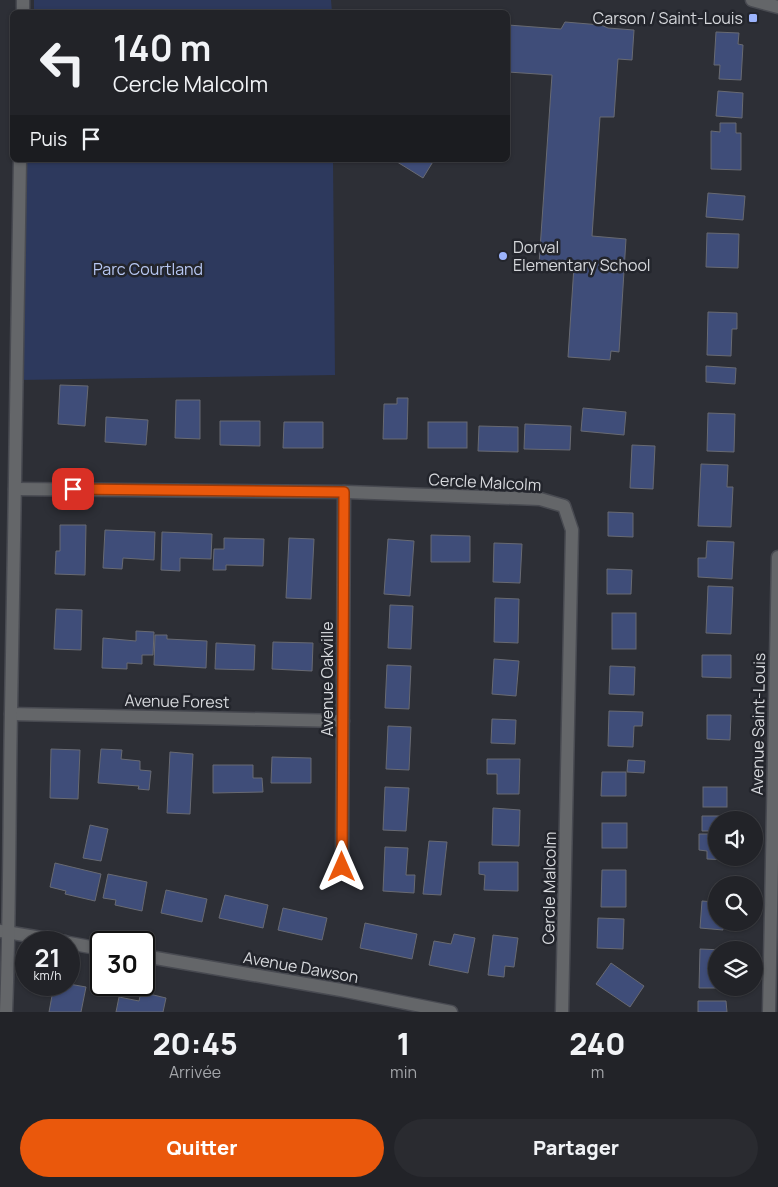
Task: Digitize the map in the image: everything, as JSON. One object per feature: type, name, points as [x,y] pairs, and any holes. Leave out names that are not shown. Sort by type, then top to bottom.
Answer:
[{"type":"street","points":[[752,0],[778,6]]},
{"type":"street","points":[[6,1012],[5,932],[20,162]]},
{"type":"street","name":"Cercle Malcolm","points":[[15,489],[344,492],[540,499],[564,506],[572,530],[562,1012]]},
{"type":"street","name":"Avenue Oakville","points":[[342,867],[344,492]]},
{"type":"street","name":"Avenue Saint-Louis","points":[[769,1012],[778,557]]},
{"type":"street","name":"Avenue Forest","points":[[10,714],[343,721]]},
{"type":"street","name":"Avenue Dawson","points":[[155,958],[341,990],[451,1012]]},
{"type":"green space","points":[[34,0],[331,0],[332,10],[34,10]]},
{"type":"green space","name":"Parc Courtland","points":[[27,162],[333,162],[335,375],[18,380]]},
{"type":"building","points":[[565,22],[634,30],[632,60],[618,59],[614,117],[600,117],[592,236],[626,239],[619,352],[611,351],[610,360],[568,357],[574,266],[539,264],[552,75],[510,72],[510,25],[561,29]]},
{"type":"building","points":[[716,32],[739,33],[738,44],[743,45],[741,80],[719,79],[720,65],[714,65]]},
{"type":"building","points":[[718,91],[743,93],[742,118],[716,116]]},
{"type":"building","points":[[720,123],[736,123],[736,133],[741,133],[741,170],[711,169],[711,131],[720,132]]},
{"type":"building","points":[[397,162],[433,162],[423,178]]},
{"type":"building","points":[[708,193],[745,196],[743,220],[706,217]]},
{"type":"building","points":[[707,233],[739,234],[738,268],[706,267]]},
{"type":"building","points":[[708,312],[737,313],[737,329],[732,329],[731,356],[707,355]]},
{"type":"building","points":[[706,366],[736,368],[735,384],[706,382]]},
{"type":"building","points":[[60,385],[88,386],[85,426],[58,424]]},
{"type":"building","points":[[397,398],[408,398],[407,439],[383,439],[384,404],[397,404]]},
{"type":"building","points":[[176,400],[200,400],[200,439],[175,438]]},
{"type":"building","points":[[583,408],[626,412],[624,435],[581,431]]},
{"type":"building","points":[[708,413],[735,414],[734,452],[707,451]]},
{"type":"building","points":[[106,417],[148,420],[146,445],[105,442]]},
{"type":"building","points":[[220,421],[260,421],[260,446],[220,445]]},
{"type":"building","points":[[284,422],[323,422],[323,448],[283,448]]},
{"type":"building","points":[[428,422],[467,422],[467,448],[428,448]]},
{"type":"building","points":[[525,424],[571,426],[570,450],[524,449]]},
{"type":"building","points":[[479,426],[518,427],[518,452],[478,451]]},
{"type":"building","points":[[632,445],[655,446],[653,489],[630,488]]},
{"type":"building","points":[[701,464],[728,465],[727,487],[733,487],[731,527],[698,526]]},
{"type":"building","points":[[608,512],[633,513],[633,537],[608,536]]},
{"type":"building","points":[[60,525],[86,525],[85,575],[55,574],[56,551],[60,551]]},
{"type":"building","points":[[105,530],[155,532],[154,560],[123,558],[122,569],[103,568]]},
{"type":"building","points":[[162,532],[212,534],[211,559],[180,558],[180,571],[161,570]]},
{"type":"building","points":[[431,535],[470,536],[470,562],[431,562]]},
{"type":"building","points":[[224,538],[264,539],[263,566],[226,565],[226,570],[213,570],[214,549],[224,549]]},
{"type":"building","points":[[289,538],[314,539],[311,599],[286,598]]},
{"type":"building","points":[[388,539],[414,541],[410,596],[384,594]]},
{"type":"building","points":[[707,541],[734,542],[732,579],[698,577],[698,558],[706,558]]},
{"type":"building","points":[[494,543],[522,544],[520,583],[493,582]]},
{"type":"building","points":[[607,569],[632,570],[631,594],[607,594]]},
{"type":"building","points":[[708,586],[733,587],[731,634],[706,633]]},
{"type":"building","points":[[495,598],[519,599],[518,643],[494,642]]},
{"type":"building","points":[[390,605],[413,606],[411,649],[388,648]]},
{"type":"building","points":[[56,609],[82,610],[81,650],[54,649]]},
{"type":"building","points":[[612,613],[636,613],[636,649],[612,649]]},
{"type":"building","points":[[136,631],[154,632],[153,655],[142,655],[142,664],[127,663],[127,669],[102,668],[103,638],[136,641]]},
{"type":"building","points":[[155,635],[167,635],[167,639],[207,641],[206,668],[154,665]]},
{"type":"building","points":[[273,642],[313,643],[312,671],[272,669]]},
{"type":"building","points":[[216,643],[255,645],[254,670],[215,669]]},
{"type":"building","points":[[702,655],[731,655],[731,678],[702,677]]},
{"type":"building","points":[[494,659],[519,661],[516,696],[492,694]]},
{"type":"building","points":[[387,665],[411,666],[409,709],[385,708]]},
{"type":"building","points":[[610,666],[635,667],[634,695],[609,694]]},
{"type":"building","points":[[609,711],[643,712],[642,726],[634,726],[633,747],[608,746]]},
{"type":"building","points":[[707,715],[731,715],[730,740],[707,739]]},
{"type":"building","points":[[492,719],[516,720],[515,744],[491,743]]},
{"type":"building","points":[[388,726],[411,727],[409,770],[386,769]]},
{"type":"building","points":[[51,749],[80,750],[78,799],[50,798]]},
{"type":"building","points":[[101,749],[122,750],[121,759],[140,761],[140,770],[151,771],[149,790],[138,789],[139,786],[98,783]]},
{"type":"building","points":[[170,752],[193,754],[190,814],[167,813]]},
{"type":"building","points":[[272,757],[311,758],[311,783],[271,783]]},
{"type":"building","points":[[487,759],[520,759],[519,794],[497,794],[497,774],[487,774]]},
{"type":"building","points":[[628,760],[645,761],[644,773],[627,772]]},
{"type":"building","points":[[213,765],[253,765],[253,778],[262,778],[263,792],[213,793]]},
{"type":"building","points":[[602,772],[626,772],[626,796],[601,796]]},
{"type":"building","points":[[385,787],[409,788],[406,831],[383,830]]},
{"type":"building","points":[[703,787],[727,787],[727,807],[703,807]]},
{"type":"building","points":[[493,808],[520,810],[519,846],[492,845]]},
{"type":"building","points":[[702,816],[708,816],[708,831],[702,831]]},
{"type":"building","points":[[602,823],[627,823],[627,848],[602,848]]},
{"type":"building","points":[[90,825],[108,829],[101,861],[83,858]]},
{"type":"building","points":[[699,834],[708,834],[708,859],[707,851],[699,850]]},
{"type":"building","points":[[429,841],[447,842],[441,895],[423,894]]},
{"type":"building","points":[[385,847],[408,848],[406,875],[415,875],[414,893],[383,891]]},
{"type":"building","points":[[479,862],[518,862],[518,891],[484,890],[485,875],[479,874]]},
{"type":"building","points":[[55,863],[101,874],[95,901],[65,894],[66,891],[50,887]]},
{"type":"building","points":[[602,870],[626,870],[626,907],[601,907]]},
{"type":"building","points":[[108,874],[147,882],[142,911],[115,905],[116,900],[103,898]]},
{"type":"building","points":[[166,890],[207,899],[202,922],[161,913]]},
{"type":"building","points":[[225,895],[268,905],[263,928],[219,918]]},
{"type":"building","points":[[702,901],[708,901],[708,929],[700,928]]},
{"type":"building","points":[[283,908],[327,918],[322,940],[278,930]]},
{"type":"building","points":[[598,918],[624,919],[623,949],[597,948]]},
{"type":"building","points":[[365,923],[417,934],[412,959],[360,948]]},
{"type":"building","points":[[454,934],[475,938],[468,973],[429,965],[434,941],[451,944]]},
{"type":"building","points":[[493,935],[518,938],[514,967],[505,966],[504,977],[488,975]]},
{"type":"building","points":[[700,949],[708,949],[708,988],[699,988]]},
{"type":"building","points":[[611,963],[644,986],[630,1007],[596,984]]},
{"type":"building","points":[[80,986],[86,987],[81,1012],[49,1012],[52,996],[80,996]]},
{"type":"building","points":[[155,995],[166,998],[163,1012],[116,1012],[119,997],[139,1001],[140,996]]},
{"type":"building","points":[[698,1001],[726,1001],[727,1012],[698,1012]]},
{"type":"place","name":"Carson / Saint-Louis","points":[[753,18]]},
{"type":"place","name":"Dorval Elementary School","points":[[503,256]]},
{"type":"route","points":[[73,489],[344,492],[342,867]]}]
